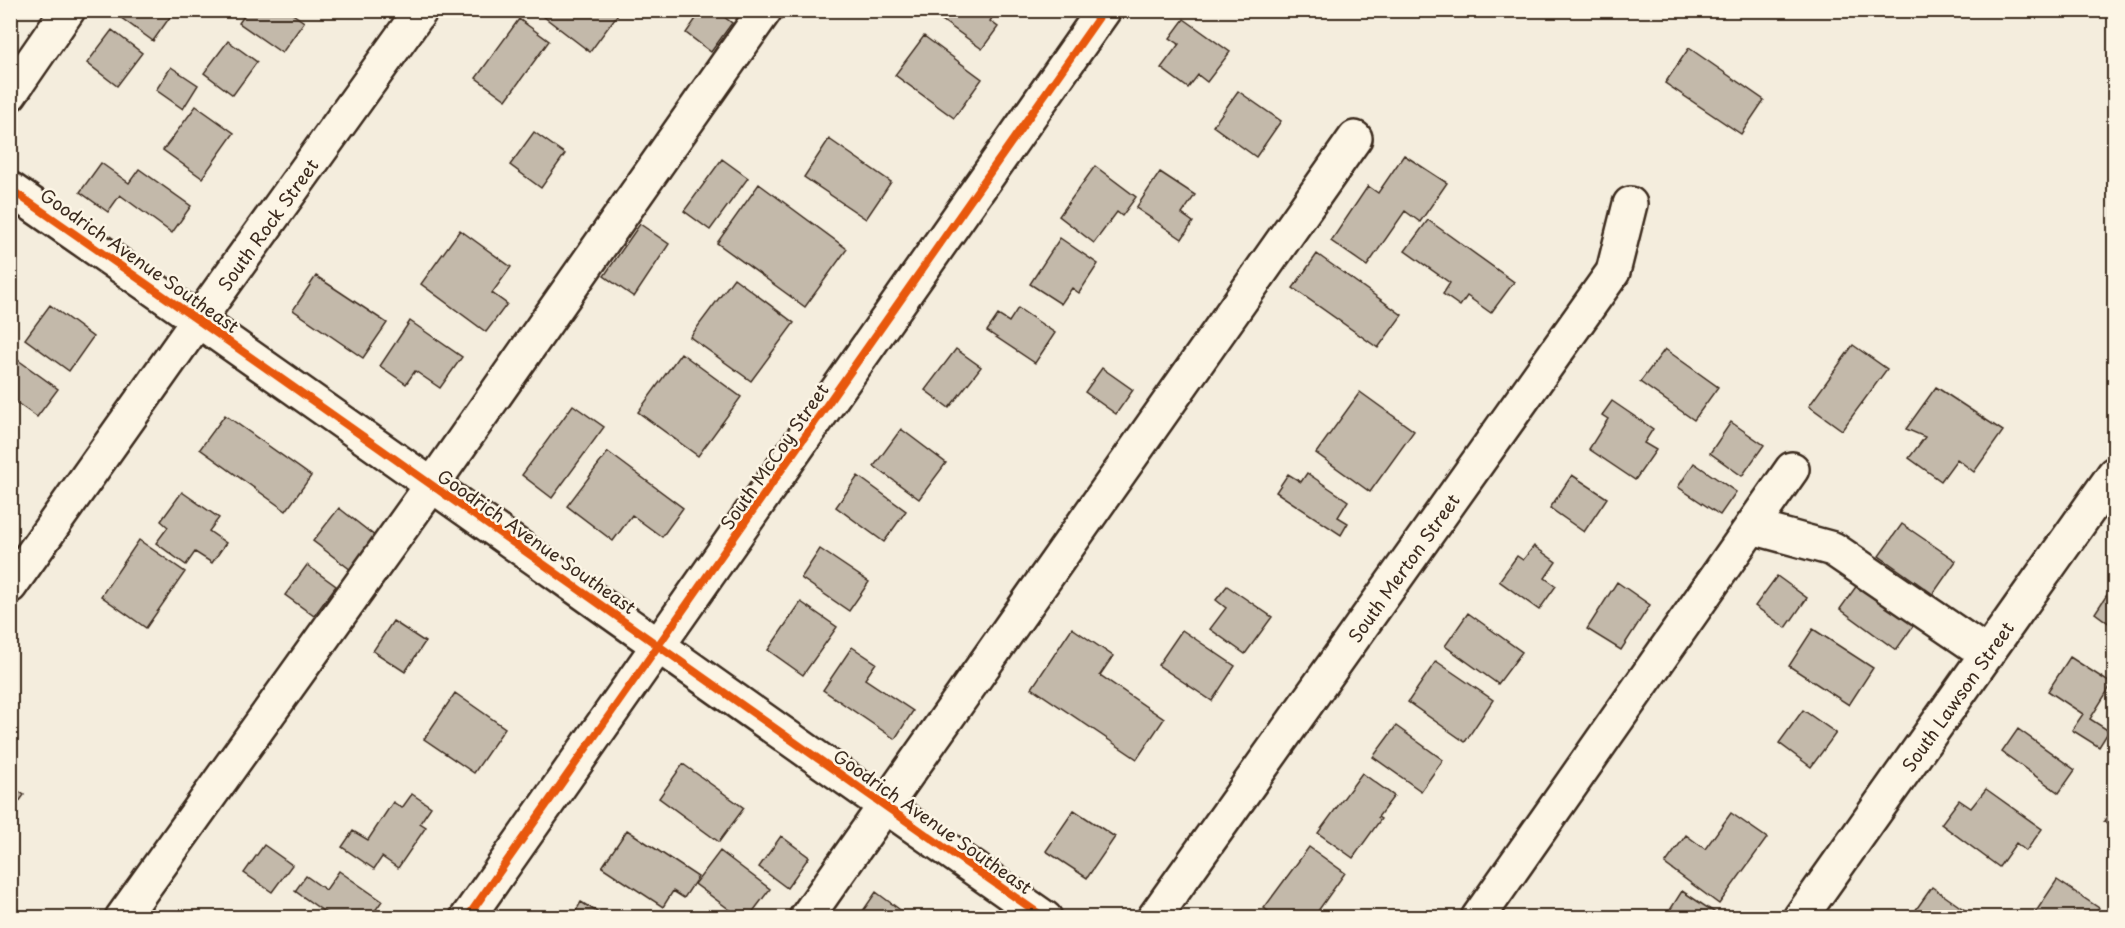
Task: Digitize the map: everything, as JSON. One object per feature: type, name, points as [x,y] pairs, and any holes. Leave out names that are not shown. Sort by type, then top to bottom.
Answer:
[{"type":"street","points":[[10,94],[68,10]]},
{"type":"street","name":"South Rock Street","points":[[10,586],[421,10]]},
{"type":"street","points":[[122,918],[432,485],[765,10]]},
{"type":"street","name":"South McCoy Street","points":[[467,918],[1104,10]]},
{"type":"street","points":[[806,918],[1355,138]]},
{"type":"street","name":"Goodrich Avenue Southeast","points":[[10,189],[199,319],[1045,918]]},
{"type":"street","name":"South Merton Street","points":[[1154,918],[1613,272],[1630,204]]},
{"type":"street","points":[[1478,918],[1792,469]]},
{"type":"street","name":"South Lawson Street","points":[[1800,918],[1987,654],[2110,490]]},
{"type":"street","points":[[1752,527],[1833,549],[1987,654]]},
{"type":"building","points":[[125,10],[175,10],[153,41],[120,17]]},
{"type":"building","points":[[248,10],[287,10],[304,22],[282,53],[239,23]]},
{"type":"building","points":[[535,10],[613,10],[618,14],[590,52]]},
{"type":"building","points":[[702,10],[715,10],[732,23],[711,52],[686,33]]},
{"type":"building","points":[[949,10],[997,10],[990,21],[998,27],[982,49],[942,20]]},
{"type":"building","points":[[519,19],[549,41],[506,100],[476,78]]},
{"type":"building","points":[[1184,19],[1230,52],[1207,82],[1198,75],[1188,88],[1161,68],[1179,44],[1170,38]]},
{"type":"building","points":[[112,30],[142,53],[117,86],[87,63]]},
{"type":"building","points":[[924,36],[982,79],[954,118],[895,75]]},
{"type":"building","points":[[228,41],[257,62],[233,95],[204,73]]},
{"type":"building","points":[[1689,48],[1764,100],[1741,134],[1665,83]]},
{"type":"building","points":[[171,67],[198,85],[183,109],[156,90]]},
{"type":"building","points":[[1238,91],[1281,121],[1256,157],[1213,126]]},
{"type":"building","points":[[196,106],[234,133],[202,178],[163,150]]},
{"type":"building","points":[[534,132],[565,154],[541,188],[510,165]]},
{"type":"building","points":[[829,139],[891,182],[866,219],[804,177]]},
{"type":"building","points":[[1404,155],[1447,183],[1420,222],[1405,211],[1367,266],[1331,241],[1368,186],[1378,193]]},
{"type":"building","points":[[722,159],[748,178],[710,230],[684,211]]},
{"type":"building","points":[[101,163],[129,183],[139,169],[191,206],[172,233],[120,195],[108,212],[80,192]]},
{"type":"building","points":[[1095,166],[1136,197],[1122,216],[1117,212],[1094,243],[1059,216]]},
{"type":"building","points":[[1160,172],[1195,195],[1182,214],[1193,222],[1182,239],[1136,208]]},
{"type":"building","points":[[759,184],[847,249],[805,307],[717,243]]},
{"type":"building","points":[[1428,220],[1514,282],[1491,313],[1467,296],[1460,306],[1443,294],[1450,283],[1405,251]]},
{"type":"building","points":[[640,224],[669,244],[634,297],[604,276]]},
{"type":"building","points":[[460,230],[511,267],[492,293],[507,304],[486,332],[421,284]]},
{"type":"building","points":[[1060,238],[1098,264],[1079,293],[1072,288],[1061,304],[1030,284]]},
{"type":"building","points":[[1317,254],[1402,315],[1378,348],[1293,288]]},
{"type":"building","points":[[316,276],[387,323],[363,358],[293,310]]},
{"type":"building","points":[[734,278],[794,323],[751,381],[690,337]]},
{"type":"building","points":[[50,305],[93,337],[69,371],[25,339]]},
{"type":"building","points":[[1018,308],[1055,333],[1035,363],[987,331],[998,315],[1009,322]]},
{"type":"building","points":[[410,321],[462,357],[440,388],[415,371],[406,384],[380,366]]},
{"type":"building","points":[[1853,345],[1887,369],[1842,430],[1809,406]]},
{"type":"building","points":[[956,349],[981,367],[949,408],[925,390]]},
{"type":"building","points":[[1665,349],[1718,387],[1694,420],[1640,382]]},
{"type":"building","points":[[681,353],[741,397],[698,456],[638,412]]},
{"type":"building","points":[[11,355],[58,389],[37,417],[10,398]]},
{"type":"building","points":[[1102,368],[1133,390],[1116,414],[1085,392]]},
{"type":"building","points":[[1936,387],[2003,431],[1974,472],[1957,459],[1941,481],[1909,458],[1925,437],[1906,429]]},
{"type":"building","points":[[1360,392],[1414,431],[1370,492],[1316,453]]},
{"type":"building","points":[[1612,401],[1653,429],[1644,443],[1656,450],[1635,480],[1589,449],[1608,419],[1602,415]]},
{"type":"building","points":[[573,405],[604,427],[552,498],[522,475]]},
{"type":"building","points":[[225,415],[311,476],[286,511],[200,449]]},
{"type":"building","points":[[1731,422],[1764,445],[1742,476],[1710,453]]},
{"type":"building","points":[[901,429],[946,463],[919,499],[874,466]]},
{"type":"building","points":[[608,452],[683,508],[662,537],[632,515],[613,541],[567,506]]},
{"type":"building","points":[[1694,463],[1736,492],[1720,515],[1678,487]]},
{"type":"building","points":[[1307,473],[1348,501],[1338,517],[1348,523],[1341,535],[1276,492],[1288,474],[1301,482]]},
{"type":"building","points":[[1572,475],[1607,498],[1584,532],[1550,508]]},
{"type":"building","points":[[858,476],[906,511],[884,542],[836,507]]},
{"type":"building","points":[[182,492],[219,518],[209,531],[226,543],[212,563],[195,552],[186,565],[156,543],[168,527],[161,521]]},
{"type":"building","points":[[339,508],[376,537],[351,570],[313,541]]},
{"type":"building","points":[[1902,524],[1956,561],[1933,594],[1879,556]]},
{"type":"building","points":[[139,540],[185,572],[146,628],[101,596]]},
{"type":"building","points":[[1534,546],[1556,562],[1545,578],[1556,586],[1539,610],[1499,581],[1517,556],[1523,560]]},
{"type":"building","points":[[820,549],[869,582],[849,611],[801,578]]},
{"type":"building","points":[[307,565],[336,586],[314,616],[285,595]]},
{"type":"building","points":[[1777,576],[1807,598],[1786,628],[1755,606]]},
{"type":"building","points":[[1860,581],[1916,622],[1896,650],[1840,609]]},
{"type":"building","points":[[1617,582],[1650,605],[1621,650],[1587,629]]},
{"type":"building","points":[[2114,584],[2114,627],[2095,613]]},
{"type":"building","points":[[1227,586],[1272,617],[1245,654],[1210,629],[1226,608],[1216,600]]},
{"type":"building","points":[[801,602],[837,627],[803,675],[768,650]]},
{"type":"building","points":[[1468,613],[1522,652],[1498,684],[1445,646]]},
{"type":"building","points":[[393,621],[425,642],[405,672],[373,651]]},
{"type":"building","points":[[1072,628],[1113,656],[1100,675],[1164,719],[1137,759],[1032,688]]},
{"type":"building","points":[[1813,629],[1873,668],[1849,705],[1789,666]]},
{"type":"building","points":[[1182,630],[1235,666],[1212,701],[1158,665]]},
{"type":"building","points":[[852,647],[876,663],[865,679],[913,711],[895,739],[823,690]]},
{"type":"building","points":[[2070,657],[2112,684],[2090,719],[2109,731],[2099,747],[2072,730],[2083,714],[2048,691]]},
{"type":"building","points":[[1436,661],[1493,700],[1465,742],[1408,702]]},
{"type":"building","points":[[455,693],[505,728],[474,773],[424,739]]},
{"type":"building","points":[[1803,710],[1836,733],[1811,767],[1779,743]]},
{"type":"building","points":[[1396,726],[1443,760],[1421,791],[1373,757]]},
{"type":"building","points":[[2018,729],[2075,770],[2059,793],[2002,752]]},
{"type":"building","points":[[683,764],[744,808],[719,842],[659,798]]},
{"type":"building","points":[[1362,773],[1394,796],[1378,817],[1381,819],[1353,858],[1318,833]]},
{"type":"building","points":[[10,785],[24,795],[11,813],[10,813]]},
{"type":"building","points":[[1986,789],[2042,829],[2026,851],[2016,843],[1999,867],[1941,824],[1959,800],[1971,808]]},
{"type":"building","points":[[412,794],[431,807],[420,823],[426,827],[398,868],[382,857],[374,869],[342,847],[353,831],[368,840],[393,802],[402,808]]},
{"type":"building","points":[[2114,805],[2114,828],[2104,821]]},
{"type":"building","points":[[1074,810],[1115,837],[1087,878],[1046,851]]},
{"type":"building","points":[[1731,813],[1767,838],[1719,904],[1665,864],[1686,835],[1705,849]]},
{"type":"building","points":[[627,830],[698,877],[684,898],[673,891],[663,907],[602,867]]},
{"type":"building","points":[[781,836],[809,857],[787,888],[759,867]]},
{"type":"building","points":[[264,845],[292,865],[272,892],[244,873]]},
{"type":"building","points":[[1309,847],[1345,873],[1313,918],[1277,918],[1264,908]]},
{"type":"building","points":[[720,851],[770,889],[748,918],[741,918],[695,884]]},
{"type":"building","points":[[339,871],[382,901],[370,918],[333,918],[295,891],[306,876],[326,890]]},
{"type":"building","points":[[2057,880],[2099,908],[2093,918],[2036,918],[2033,916]]},
{"type":"building","points":[[1932,887],[1976,918],[1910,918]]},
{"type":"building","points":[[1682,891],[1717,914],[1715,918],[1665,918]]},
{"type":"building","points":[[876,892],[911,918],[858,918]]},
{"type":"building","points":[[581,902],[607,918],[572,918]]},
{"type":"cycle path","points":[[467,918],[1104,10]]},
{"type":"cycle path","points":[[10,189],[1045,918]]}]
